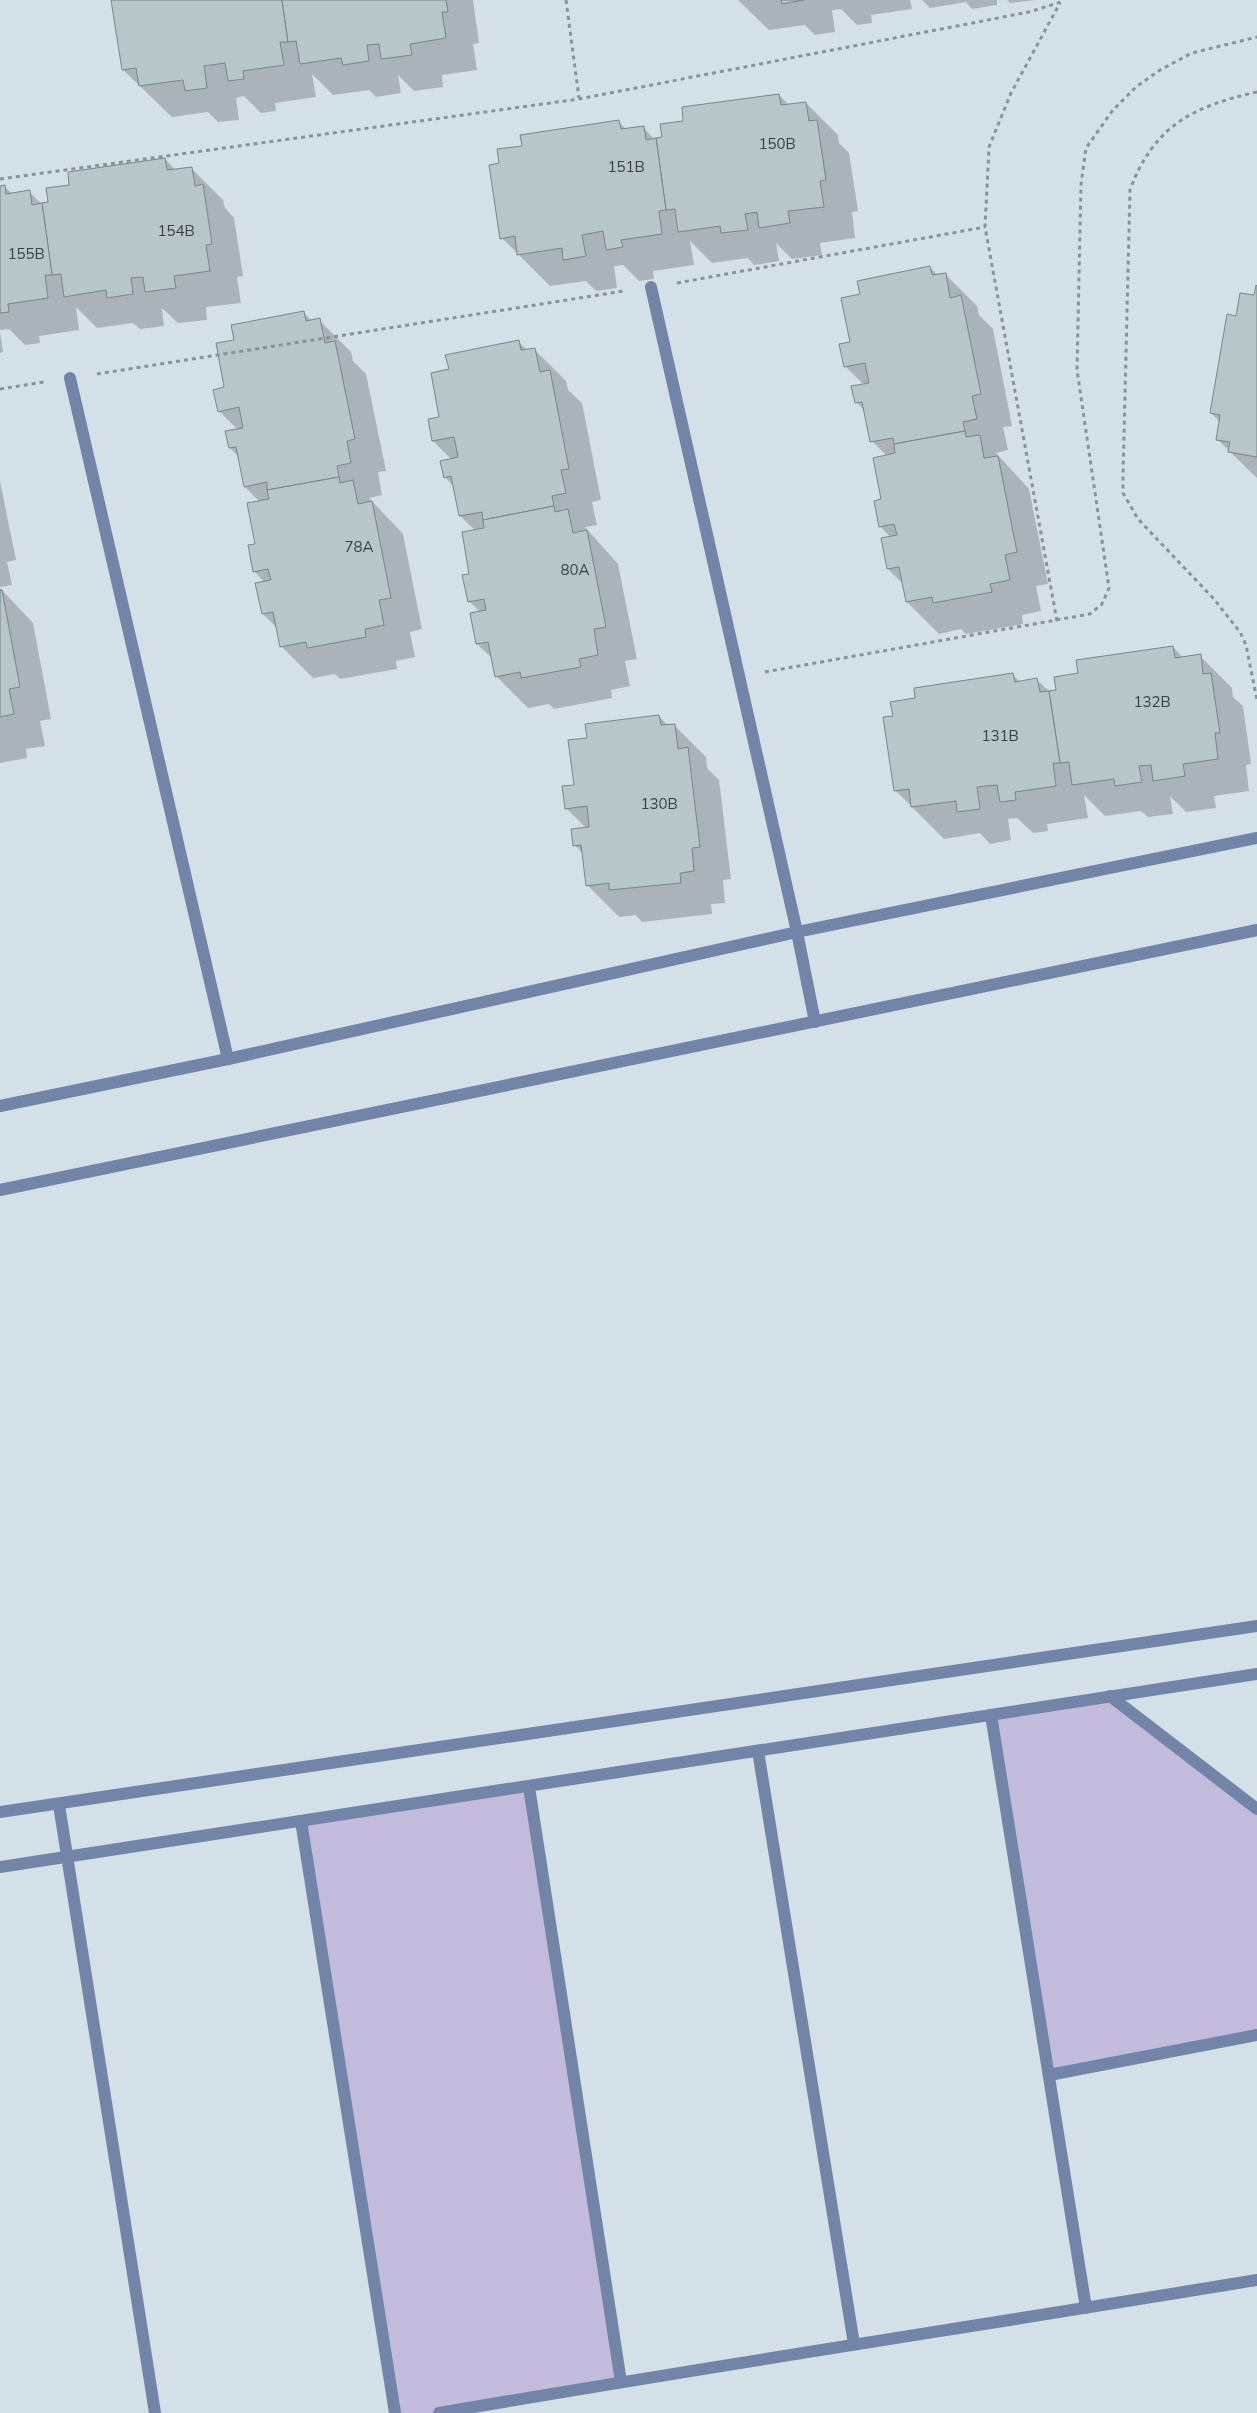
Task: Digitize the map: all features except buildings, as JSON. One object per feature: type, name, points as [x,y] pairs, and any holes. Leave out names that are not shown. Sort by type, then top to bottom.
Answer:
[{"type":"street","points":[[651,287],[797,932],[815,1022]]},
{"type":"street","points":[[70,378],[228,1059]]},
{"type":"street","points":[[0,1106],[228,1059],[797,932],[1257,838]]},
{"type":"street","points":[[0,1190],[1257,930]]},
{"type":"street","points":[[0,1812],[59,1805],[1257,1626]]},
{"type":"street","points":[[0,1867],[1257,1674]]},
{"type":"street","points":[[1110,1696],[1257,1809]]},
{"type":"street","points":[[991,1715],[1086,2308]]},
{"type":"street","points":[[758,1751],[854,2344]]},
{"type":"street","points":[[529,1787],[621,2382]]},
{"type":"street","points":[[59,1805],[155,2413]]},
{"type":"street","points":[[301,1821],[395,2413]]},
{"type":"street","points":[[1049,2075],[1257,2035]]},
{"type":"street","points":[[439,2413],[854,2344],[1257,2280]]},
{"type":"path","points":[[566,0],[579,98]]},
{"type":"path","points":[[0,179],[579,98],[1029,12],[1061,1]]},
{"type":"path","points":[[1057,621],[985,227],[989,148],[1011,93],[1061,1]]},
{"type":"path","points":[[739,677],[1057,621],[1090,614],[1102,604],[1108,588],[1077,370],[1081,184],[1086,148],[1113,110],[1136,87],[1160,70],[1192,53],[1257,37]]},
{"type":"path","points":[[1257,92],[1203,107],[1175,124],[1153,144],[1137,170],[1130,190],[1123,477],[1123,493],[1138,519],[1213,598],[1240,632],[1246,646],[1257,700]]},
{"type":"path","points":[[0,389],[651,287],[985,227]]},
{"type":"shaded area","points":[[1110,1696],[1257,1809],[1257,2035],[1049,2075],[991,1715]]},
{"type":"shaded area","points":[[529,1787],[621,2382],[439,2413],[395,2413],[301,1821]]}]
